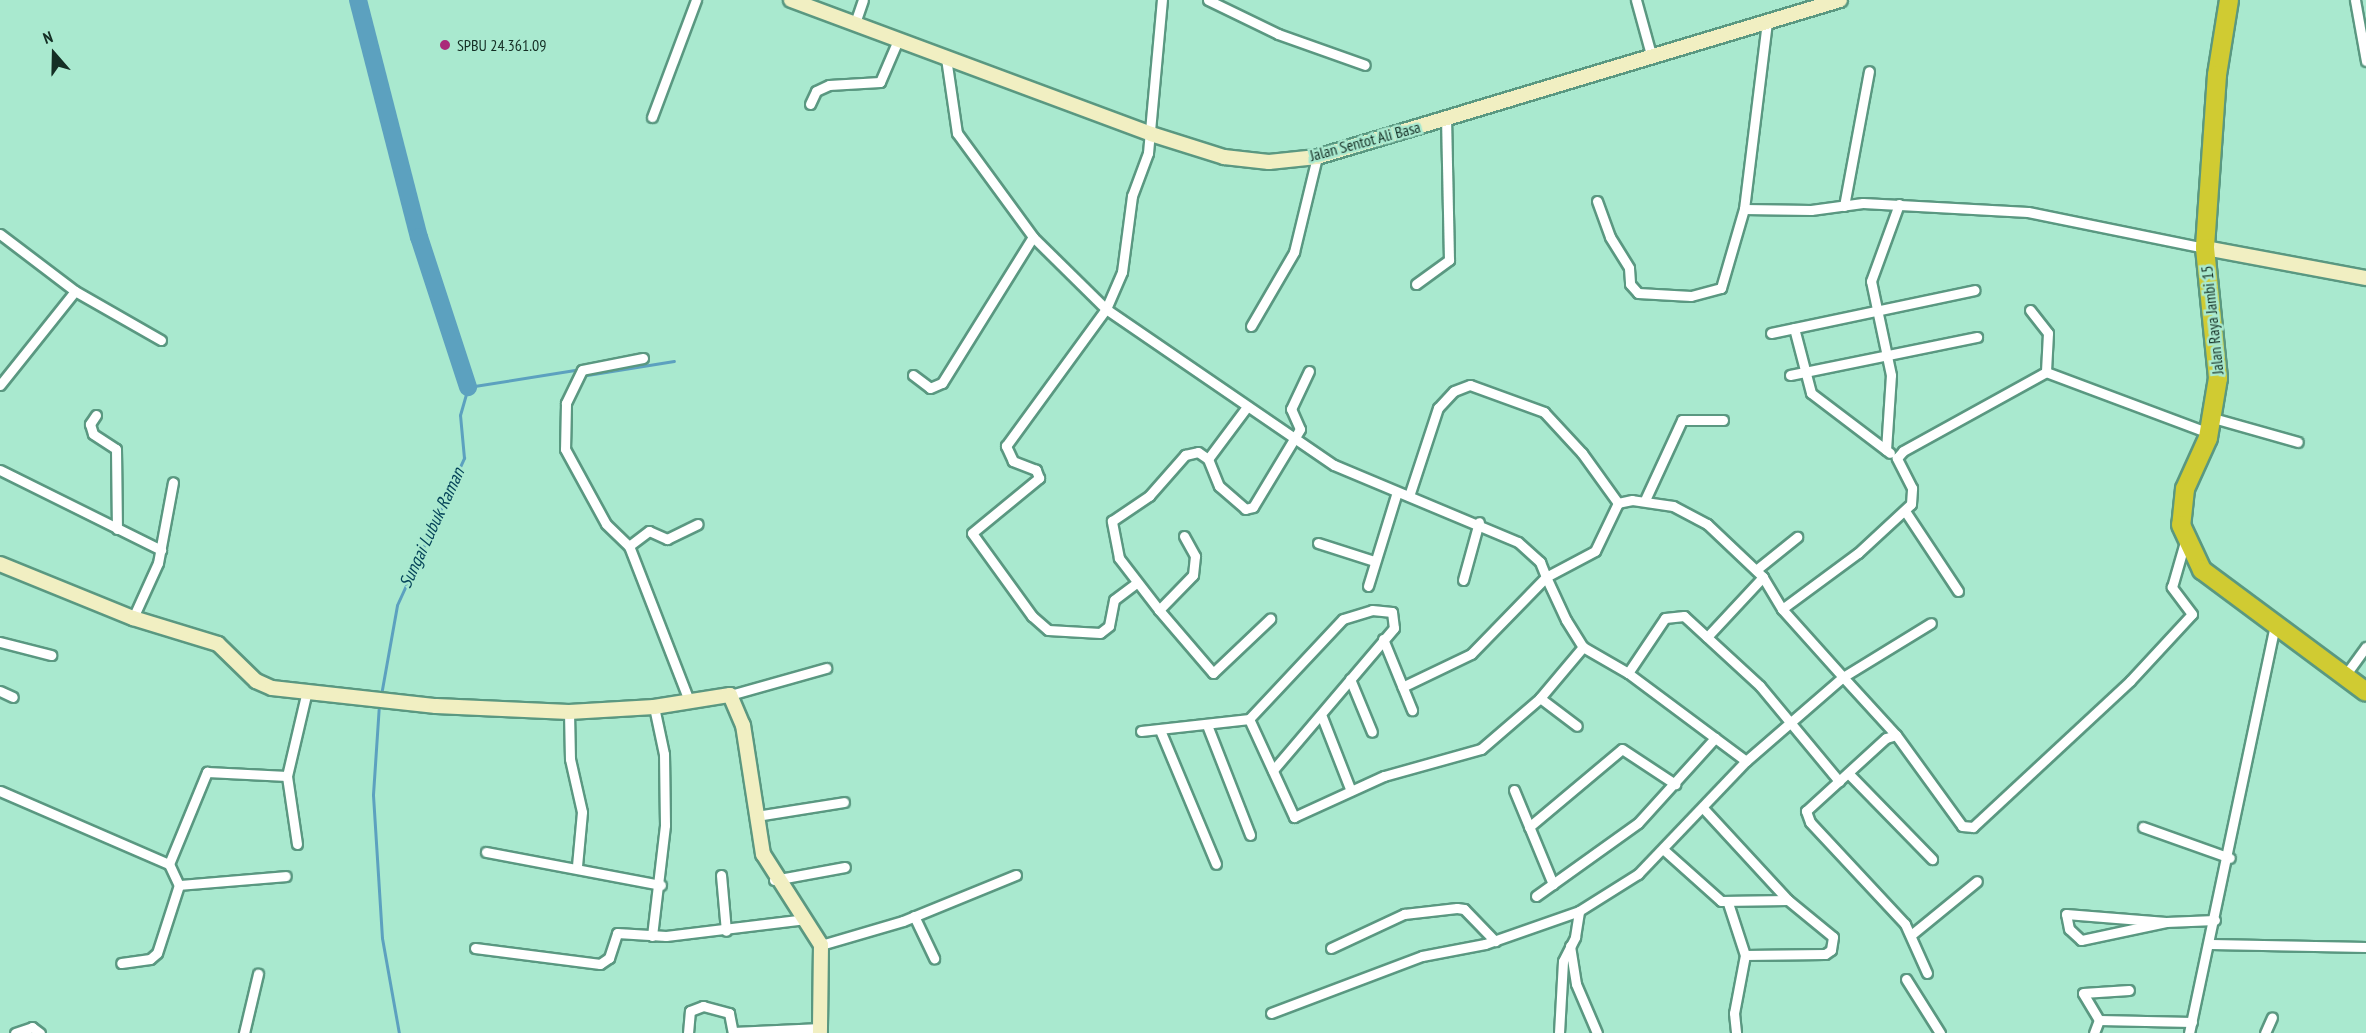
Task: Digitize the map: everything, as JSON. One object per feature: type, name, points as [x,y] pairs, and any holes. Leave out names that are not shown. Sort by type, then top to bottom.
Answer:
[{"type":"highway","name":"Jalan Raya Jambi 15","points":[[2229,0],[2217,75],[2205,248],[2218,378],[2211,426],[2185,489],[2181,525],[2185,542],[2202,570],[2366,692]]},
{"type":"street","points":[[652,117],[696,0]]},
{"type":"street","name":"Jalan Sentot Ali Basa","points":[[791,0],[1151,134],[1224,157],[1269,162],[1317,157],[1767,24],[1817,3],[1840,0]]},
{"type":"street","points":[[855,23],[863,0]]},
{"type":"street","points":[[1135,584],[1114,600],[1108,626],[1100,633],[1048,630],[1032,616],[972,533],[1039,478],[1036,471],[1013,461],[1006,446],[1106,309],[1122,272],[1129,208],[1151,134],[1162,0]]},
{"type":"street","points":[[1208,0],[1278,34],[1365,65]]},
{"type":"street","points":[[1636,0],[1652,58]]},
{"type":"street","points":[[2355,0],[2366,62]]},
{"type":"street","points":[[1597,201],[1610,237],[1629,268],[1633,289],[1665,296],[1720,288],[1744,209],[1767,24]]},
{"type":"street","points":[[810,104],[816,91],[829,85],[880,82],[898,40]]},
{"type":"street","points":[[946,58],[957,133],[1033,237],[1106,309],[1293,440],[1397,492],[1479,522],[1518,542],[1540,562],[1546,578],[1583,647],[1628,673],[1746,761]]},
{"type":"street","points":[[1844,206],[1869,71]]},
{"type":"street","points":[[1416,284],[1449,260],[1446,119]]},
{"type":"street","points":[[1251,327],[1294,252],[1317,157]]},
{"type":"street","points":[[1886,450],[1892,384],[1871,281],[1899,204]]},
{"type":"street","points":[[1744,209],[1899,204],[2028,212],[2366,278]]},
{"type":"street","points":[[0,234],[75,291],[161,340]]},
{"type":"street","points":[[913,375],[930,388],[942,383],[1033,237]]},
{"type":"street","points":[[1771,333],[1875,308],[1975,290]]},
{"type":"street","points":[[0,385],[75,291]]},
{"type":"street","points":[[2030,310],[2048,333],[2046,372]]},
{"type":"street","points":[[1782,609],[1905,511],[1912,488],[1897,458],[1811,393],[1794,328]]},
{"type":"street","points":[[1790,375],[1887,351],[1977,337]]},
{"type":"street","points":[[643,358],[582,370],[563,424],[573,471],[606,524],[629,546],[688,698]]},
{"type":"street","points":[[1270,619],[1213,673],[1135,584],[1114,547],[1112,521],[1149,496],[1185,455],[1198,452],[1208,459],[1219,486],[1250,509],[1300,429],[1291,409],[1309,371]]},
{"type":"street","points":[[1897,458],[2046,372],[2211,426],[2298,442]]},
{"type":"street","points":[[1409,496],[1437,408],[1454,391],[1470,385],[1544,412],[1582,453],[1618,503]]},
{"type":"street","points":[[1208,459],[1246,408]]},
{"type":"street","points":[[96,415],[90,424],[93,434],[116,449],[117,530]]},
{"type":"street","points":[[1645,500],[1682,420],[1723,420]]},
{"type":"street","points":[[0,470],[161,550]]},
{"type":"street","points":[[133,618],[161,550],[173,482]]},
{"type":"street","points":[[1368,586],[1397,492]]},
{"type":"street","points":[[1618,503],[1645,500],[1690,512],[1759,573],[1782,609],[1896,735],[1962,826],[1973,827],[2130,681],[2192,614],[2172,587],[2185,542]]},
{"type":"street","points":[[1402,687],[1471,654],[1546,578],[1595,550],[1618,503]]},
{"type":"street","points":[[1905,511],[1958,591]]},
{"type":"street","points":[[1463,580],[1479,522]]},
{"type":"street","points":[[629,546],[649,531],[660,532],[665,539],[699,524]]},
{"type":"street","points":[[1159,610],[1193,575],[1195,556],[1184,536]]},
{"type":"street","points":[[1707,637],[1759,573],[1797,537]]},
{"type":"street","points":[[1318,543],[1374,561]]},
{"type":"street","points":[[0,564],[133,618],[225,647],[264,686],[378,699],[569,712],[654,707],[688,698],[730,695],[826,668]]},
{"type":"street","points":[[1141,731],[1249,719],[1355,612],[1392,612],[1394,628],[1350,679],[1322,717],[1273,770]]},
{"type":"street","points":[[1628,673],[1673,614],[1684,616],[1760,686],[1790,725],[1839,781]]},
{"type":"street","points":[[1270,1013],[1422,956],[1495,941],[1579,911],[1664,850],[1746,761],[1843,677],[1931,623]]},
{"type":"street","points":[[2189,1033],[2230,858],[2275,625]]},
{"type":"street","points":[[1383,639],[1412,710]]},
{"type":"street","points":[[0,642],[51,656]]},
{"type":"street","points":[[1249,719],[1294,817],[1351,791],[1471,754],[1540,698],[1583,647]]},
{"type":"street","points":[[2344,677],[2366,647]]},
{"type":"street","points":[[1350,679],[1372,732]]},
{"type":"street","points":[[0,691],[13,697]]},
{"type":"street","points":[[297,844],[287,776],[306,691]]},
{"type":"street","points":[[688,1033],[690,1011],[703,1006],[729,1012],[733,1033],[821,1030],[821,945],[806,919],[774,880],[756,816],[743,725],[730,695]]},
{"type":"street","points":[[1540,698],[1577,726]]},
{"type":"street","points":[[652,936],[661,885],[664,754],[654,707]]},
{"type":"street","points":[[569,712],[570,759],[582,812],[576,866]]},
{"type":"street","points":[[1322,717],[1351,791]]},
{"type":"street","points":[[1207,725],[1250,835]]},
{"type":"street","points":[[1160,730],[1216,864]]},
{"type":"street","points":[[1896,735],[1886,738],[1806,815],[1885,898],[1911,935],[1927,973]]},
{"type":"street","points":[[1536,896],[1638,823],[1715,738]]},
{"type":"street","points":[[1529,827],[1622,749],[1675,784]]},
{"type":"street","points":[[169,864],[207,772],[287,776]]},
{"type":"street","points":[[1849,774],[1932,859]]},
{"type":"street","points":[[1514,790],[1553,884]]},
{"type":"street","points":[[0,791],[169,864],[180,885],[157,953],[150,959],[121,963]]},
{"type":"street","points":[[756,816],[844,802]]},
{"type":"street","points":[[1702,808],[1788,900],[1833,937],[1832,950],[1745,955]]},
{"type":"street","points":[[2143,827],[2230,858]]},
{"type":"street","points":[[1664,850],[1728,903],[1745,955],[1734,1013],[1736,1033]]},
{"type":"street","points":[[486,852],[576,866],[661,885]]},
{"type":"street","points":[[774,880],[845,867]]},
{"type":"street","points":[[721,875],[726,931]]},
{"type":"street","points":[[821,945],[914,916],[1016,875]]},
{"type":"street","points":[[180,885],[286,876]]},
{"type":"street","points":[[1911,935],[1977,881]]},
{"type":"street","points":[[1728,903],[1788,900]]},
{"type":"street","points":[[1331,948],[1404,914],[1456,908],[1464,909],[1495,941]]},
{"type":"street","points":[[1559,1033],[1561,974],[1579,911]]},
{"type":"street","points":[[2166,922],[2081,940],[2069,929],[2066,914],[2166,922],[2215,920]]},
{"type":"street","points":[[914,916],[934,957]]},
{"type":"street","points":[[476,948],[600,964],[609,958],[610,941],[617,933],[652,936],[726,931],[806,919]]},
{"type":"street","points":[[1570,944],[1576,984],[1597,1033]]},
{"type":"street","points":[[2211,944],[2366,947]]},
{"type":"street","points":[[244,1033],[258,974]]},
{"type":"street","points":[[1906,979],[1936,1032]]},
{"type":"street","points":[[2099,1020],[2083,993],[2129,990]]},
{"type":"street","points":[[2265,1033],[2272,1017]]},
{"type":"street","points":[[2099,1020],[2192,1022]]},
{"type":"street","points":[[2094,1033],[2099,1020]]},
{"type":"street","points":[[15,1033],[32,1027],[40,1033]]},
{"type":"waterway","name":"Sungai Lubuk Raman","points":[[358,0],[419,237],[468,387]]},
{"type":"waterway","points":[[587,375],[674,361]]},
{"type":"waterway","name":"Sungai Lubuk Raman","points":[[381,695],[397,605],[464,458],[460,415],[468,387],[575,370]]},
{"type":"waterway","name":"Sungai Lubuk Raman","points":[[379,704],[373,795],[382,938],[399,1033]]},
{"type":"place","name":"SPBU 24.361.09","points":[[445,45]]}]
